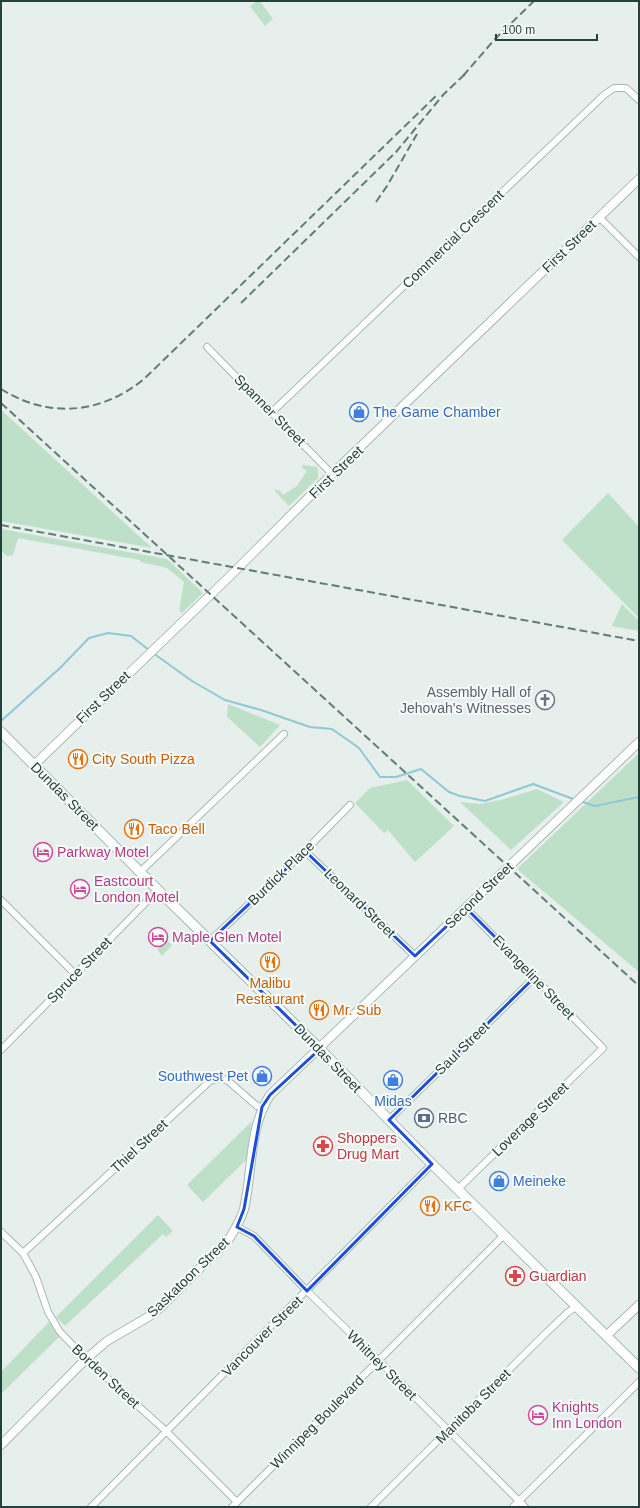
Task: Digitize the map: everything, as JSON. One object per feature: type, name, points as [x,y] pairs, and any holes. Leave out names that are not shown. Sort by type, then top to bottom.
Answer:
[{"type":"main road","name":"Dundas Street","points":[[2,733],[158,890],[320,1048],[458,1190],[639,1368]]},
{"type":"street","name":"Commercial Crescent","points":[[272,412],[604,95],[614,88],[626,88],[639,100]]},
{"type":"street","name":"First Street","points":[[34,765],[227,579],[332,474],[639,179]]},
{"type":"street","points":[[599,217],[639,257]]},
{"type":"street","name":"Spanner Street","points":[[207,347],[332,474]]},
{"type":"street","points":[[140,872],[284,734]]},
{"type":"street","name":"Second Street","points":[[320,1048],[414,956],[639,742]]},
{"type":"street","name":"Burdick Place","points":[[210,941],[305,851],[350,805]]},
{"type":"street","name":"Leonard Street","points":[[305,851],[414,956]]},
{"type":"street","name":"Spruce Street","points":[[1,1050],[158,890]]},
{"type":"street","points":[[1,900],[75,974]]},
{"type":"street","name":"Evangeline Street","points":[[466,908],[603,1048]]},
{"type":"street","name":"Saul Street","points":[[389,1120],[535,977]]},
{"type":"street","name":"Saskatoon Street","points":[[1,1445],[86,1359],[107,1341],[148,1317],[161,1307],[229,1239],[237,1227],[244,1209],[256,1129],[262,1107],[270,1095],[320,1048]]},
{"type":"street","name":"Loverage Street","points":[[458,1190],[603,1048]]},
{"type":"street","name":"Thiel Street","points":[[23,1253],[210,1081],[219,1078],[226,1080],[257,1106],[262,1107]]},
{"type":"street","name":"Vancouver Street","points":[[91,1507],[432,1164]]},
{"type":"street","name":"Whitney Street","points":[[237,1227],[254,1236],[307,1291],[525,1507]]},
{"type":"street","name":"Borden Street","points":[[1,1232],[23,1253],[36,1277],[48,1312],[60,1332],[86,1359],[167,1432],[234,1505]]},
{"type":"street","name":"Winnipeg Boulevard","points":[[234,1505],[504,1235]]},
{"type":"street","points":[[606,1336],[639,1305]]},
{"type":"street","name":"Manitoba Street","points":[[371,1507],[543,1336],[567,1313],[577,1306]]},
{"type":"street","points":[[513,1507],[639,1382]]},
{"type":"highlighted area","points":[[305,851],[415,956],[466,908],[535,977],[389,1120],[432,1164],[307,1291],[254,1236],[237,1227],[244,1209],[262,1107],[270,1095],[320,1049],[210,941]]},
{"type":"green space","points":[[257,1],[260,1],[273,19],[265,26],[250,6]]},
{"type":"green space","points":[[1,410],[152,548],[1,521]]},
{"type":"green space","points":[[303,465],[317,467],[318,478],[289,506],[274,490],[279,490],[283,495],[297,486],[307,471],[301,467]]},
{"type":"green space","points":[[608,493],[639,527],[639,618],[562,540]]},
{"type":"green space","points":[[1,529],[167,559],[203,593],[182,613],[179,610],[184,582],[167,568],[141,562],[140,560],[18,538],[13,555],[7,556],[1,551]]},
{"type":"green space","points":[[622,604],[639,621],[639,631],[612,626]]},
{"type":"green space","points":[[228,704],[280,725],[260,747],[227,717]]},
{"type":"green space","points":[[639,753],[639,972],[517,869]]},
{"type":"green space","points":[[407,780],[454,826],[415,862],[388,830],[384,833],[355,803],[370,788]]},
{"type":"green space","points":[[537,789],[564,802],[511,850],[460,802],[480,804],[501,800]]},
{"type":"green space","points":[[168,941],[172,945],[162,956],[157,949]]},
{"type":"green space","points":[[252,1121],[246,1160],[203,1202],[187,1185]]},
{"type":"green space","points":[[158,1215],[173,1231],[166,1237],[163,1234],[65,1326],[56,1317]]},
{"type":"green space","points":[[49,1322],[60,1336],[1,1394],[1,1372]]},
{"type":"waterway","points":[[1,721],[60,668],[89,638],[108,633],[131,636],[149,650]]},
{"type":"waterway","points":[[153,653],[192,681],[225,700],[261,710],[310,727],[332,729],[359,748],[380,777],[396,777],[421,769],[449,792],[460,796],[485,801],[533,784],[576,800]]},
{"type":"waterway","points":[[580,801],[595,806],[639,797]]},
{"type":"railway","points":[[463,76],[495,39],[534,1]]},
{"type":"railway","points":[[241,303],[396,152],[443,95],[466,73]]},
{"type":"railway","points":[[1,389],[19,399],[38,405],[56,408],[74,408],[93,405],[110,400],[127,391],[144,379],[438,94]]},
{"type":"railway","points":[[376,202],[417,134]]},
{"type":"railway","points":[[1,403],[639,986]]},
{"type":"railway","points":[[1,525],[639,641]]},
{"type":"place","name":"The Game Chamber","points":[[359,412]]},
{"type":"place","name":"Assembly Hall of Jehovah's Witnesses","points":[[545,700]]},
{"type":"place","name":"City South Pizza","points":[[78,759]]},
{"type":"place","name":"Taco Bell","points":[[134,829]]},
{"type":"place","name":"Parkway Motel","points":[[43,852]]},
{"type":"place","name":"Eastcourt London Motel","points":[[80,889]]},
{"type":"place","name":"Maple Glen Motel","points":[[158,937]]},
{"type":"place","name":"Malibu Restaurant","points":[[270,962]]},
{"type":"place","name":"Mr. Sub","points":[[319,1010]]},
{"type":"place","name":"Southwest Pet","points":[[262,1076]]},
{"type":"place","name":"Midas","points":[[393,1080]]},
{"type":"place","name":"RBC","points":[[424,1118]]},
{"type":"place","name":"Shoppers Drug Mart","points":[[323,1146]]},
{"type":"place","name":"Meineke","points":[[499,1181]]},
{"type":"place","name":"KFC","points":[[430,1206]]},
{"type":"place","name":"Guardian","points":[[515,1276]]},
{"type":"place","name":"Knights Inn London","points":[[538,1415]]}]
